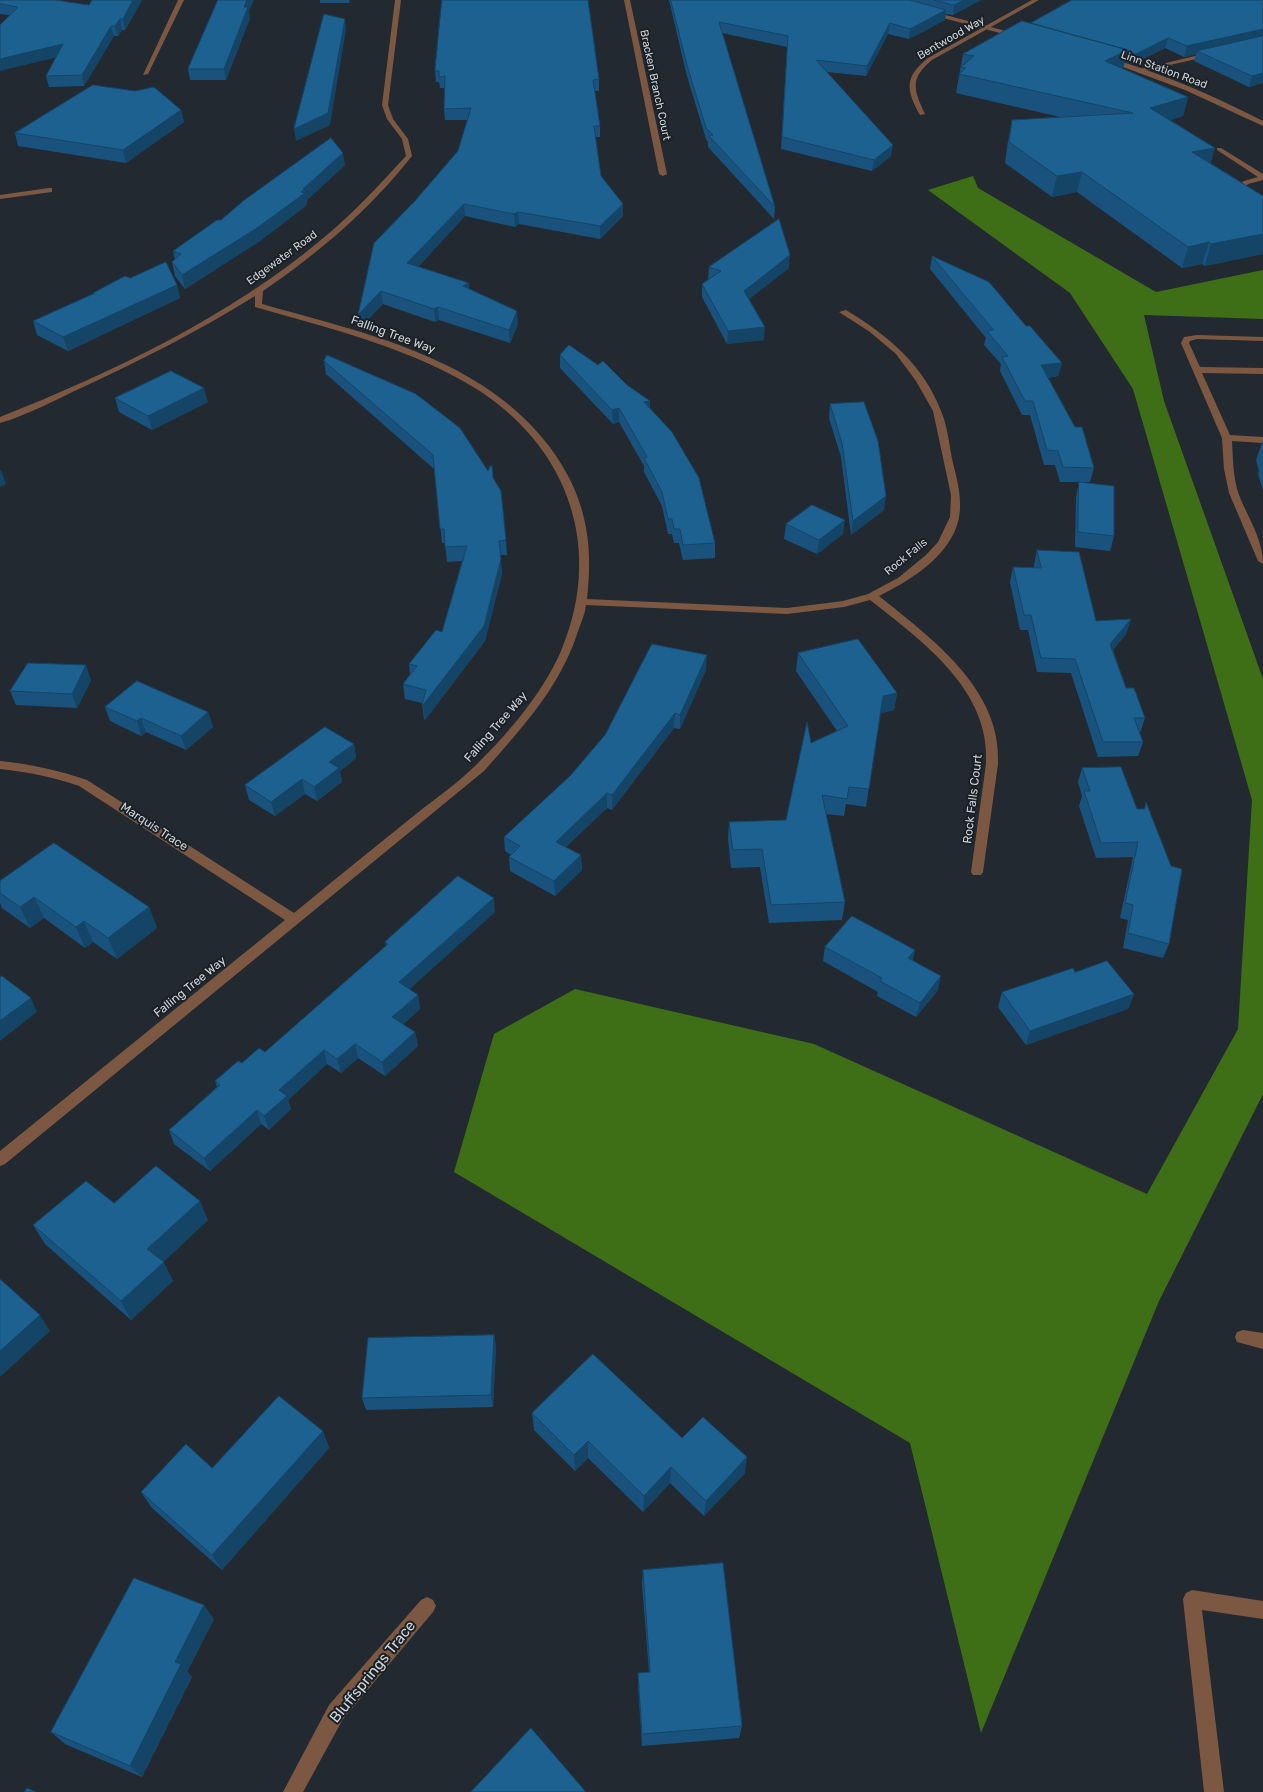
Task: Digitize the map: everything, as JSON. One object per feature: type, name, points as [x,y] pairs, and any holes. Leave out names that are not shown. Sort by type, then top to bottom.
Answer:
[{"type":"street","points":[[145,74],[182,0]]},
{"type":"street","name":"Edgewater Road","points":[[0,420],[64,394],[167,344],[259,291],[324,242],[359,211],[409,156],[405,139],[390,119],[385,105],[398,0]]},
{"type":"street","name":"Bracken Branch Court","points":[[627,0],[663,174]]},
{"type":"street","name":"Bentwood Way","points":[[922,114],[912,87],[913,76],[918,68],[930,59],[1036,0]]},
{"type":"street","points":[[926,12],[1031,38]]},
{"type":"street","points":[[1139,70],[1218,52]]},
{"type":"street","name":"Linn Station Road","points":[[1105,59],[1139,70],[1221,102],[1263,124]]},
{"type":"street","points":[[1219,149],[1263,178]]},
{"type":"street","points":[[1263,178],[1246,182],[1239,188],[1239,193],[1253,202],[1263,203]]},
{"type":"street","points":[[0,197],[49,190]]},
{"type":"street","name":"Falling Tree Way","points":[[0,1160],[431,809],[486,761],[535,705],[567,650],[582,602],[587,567],[584,531],[568,480],[544,443],[511,410],[469,380],[418,356],[258,305],[259,291]]},
{"type":"street","name":"Rock Falls","points":[[582,602],[787,611],[844,604],[872,596],[902,580],[930,557],[942,544],[955,517],[956,495],[937,411],[920,380],[890,343],[843,312]]},
{"type":"street","points":[[1263,339],[1196,337],[1187,339],[1185,343],[1227,438],[1229,469],[1234,493],[1263,561]]},
{"type":"street","points":[[1196,370],[1263,371]]},
{"type":"street","points":[[1227,438],[1263,440]]},
{"type":"street","points":[[1252,535],[1263,536]]},
{"type":"street","name":"Rock Falls Court","points":[[872,596],[919,633],[943,656],[979,703],[990,728],[993,749],[977,872]]},
{"type":"street","name":"Marquis Trace","points":[[0,765],[29,768],[57,774],[83,783],[137,816],[294,920]]},
{"type":"street","points":[[1243,1338],[1263,1341]]},
{"type":"street","points":[[1214,1792],[1192,1599],[1263,1610]]},
{"type":"street","name":"Bluffsprings Trace","points":[[293,1792],[336,1712],[427,1606]]},
{"type":"green space","points":[[973,176],[978,188],[1156,292],[1263,270],[1263,319],[1144,315],[1164,401],[1263,679],[1263,1094],[1159,1301],[981,1733],[910,1443],[454,1172],[494,1034],[575,989],[814,1044],[1147,1194],[1238,1029],[1252,800],[1133,389],[1070,293],[928,190]]},
{"type":"building","points":[[0,0],[55,0],[89,5],[92,0],[133,0],[123,19],[120,19],[115,26],[111,26],[82,75],[46,76],[63,44],[0,59],[0,25],[18,7],[0,4]]},
{"type":"building","points":[[218,0],[247,0],[244,7],[248,7],[224,69],[188,69]]},
{"type":"building","points":[[442,0],[588,0],[599,79],[593,80],[600,126],[594,126],[601,176],[623,204],[600,226],[518,212],[514,214],[464,204],[407,263],[469,283],[463,286],[517,311],[509,330],[438,307],[434,309],[381,291],[358,315],[374,243],[414,202],[458,151],[471,108],[444,109],[445,76],[439,77],[439,71],[435,71]]},
{"type":"building","points":[[671,0],[910,0],[946,10],[910,29],[890,23],[867,66],[816,60],[893,145],[874,160],[782,137],[788,36],[719,22],[775,207],[709,136],[713,135],[706,128],[687,65]]},
{"type":"building","points":[[934,0],[964,0],[954,5]]},
{"type":"building","points":[[1072,0],[1263,0],[1263,29],[1187,46],[1168,38],[1136,54],[1128,50],[1031,23]]},
{"type":"building","points":[[324,14],[345,19],[328,113],[294,129]]},
{"type":"building","points":[[1022,21],[1128,50],[1105,61],[1188,97],[1150,108],[1215,148],[1192,152],[1263,196],[1263,234],[1188,247],[1082,172],[1057,176],[1009,142],[1012,120],[1133,113],[959,74],[966,68],[961,67],[974,56],[963,54]]},
{"type":"building","points":[[1263,36],[1263,73],[1252,76],[1197,51]]},
{"type":"building","points":[[93,85],[135,91],[154,87],[181,110],[123,150],[15,133]]},
{"type":"building","points":[[331,138],[343,153],[303,189],[305,189],[301,192],[305,193],[257,228],[182,275],[172,262],[181,254],[173,251],[217,220],[221,220],[243,201]]},
{"type":"building","points":[[779,219],[790,255],[744,291],[765,327],[728,331],[702,284],[721,271],[709,267]]},
{"type":"building","points":[[932,256],[989,282],[1026,326],[1030,326],[1062,363],[1041,365],[1075,427],[1082,427],[1094,468],[1063,467],[1058,451],[1047,450],[1033,401],[1025,401],[1002,357],[1008,356],[987,331],[993,330]]},
{"type":"building","points":[[166,262],[177,285],[63,337],[33,321],[95,293],[93,293],[125,276],[130,278]]},
{"type":"building","points":[[569,345],[598,365],[603,361],[627,385],[650,401],[644,402],[672,432],[699,478],[715,543],[683,545],[680,529],[674,529],[672,519],[668,519],[662,492],[644,458],[647,457],[619,408],[612,410],[560,355]]},
{"type":"building","points":[[327,355],[416,394],[460,428],[488,471],[490,466],[492,466],[493,478],[501,491],[506,540],[499,541],[501,559],[484,626],[423,705],[426,690],[403,684],[417,666],[409,664],[436,630],[442,632],[467,546],[445,547],[444,529],[440,529],[433,455],[324,361]]},
{"type":"building","points":[[171,371],[204,388],[148,416],[115,398]]},
{"type":"building","points":[[864,402],[878,441],[886,496],[853,521],[842,443],[830,404]]},
{"type":"building","points":[[1079,482],[1114,486],[1114,536],[1078,532]]},
{"type":"building","points":[[812,505],[845,520],[819,540],[786,524]]},
{"type":"building","points":[[1037,550],[1079,552],[1096,621],[1131,619],[1110,644],[1126,688],[1134,688],[1145,718],[1134,718],[1143,742],[1103,742],[1075,659],[1041,658],[1031,615],[1024,615],[1013,567],[1041,568]]},
{"type":"building","points":[[858,639],[897,693],[883,696],[869,789],[849,787],[847,799],[822,795],[845,902],[771,905],[762,849],[733,850],[729,822],[786,820],[807,722],[811,743],[848,726],[798,653]]},
{"type":"building","points":[[652,644],[707,655],[680,715],[675,713],[612,795],[607,793],[556,842],[581,855],[554,881],[509,857],[520,846],[504,837],[570,776],[605,735]]},
{"type":"building","points":[[28,663],[86,665],[72,694],[10,691]]},
{"type":"building","points":[[137,681],[208,712],[181,736],[141,718],[137,721],[105,707]]},
{"type":"building","points":[[325,727],[354,744],[329,762],[339,768],[314,787],[302,779],[271,802],[245,785]]},
{"type":"building","points":[[1121,767],[1137,809],[1145,809],[1146,802],[1171,866],[1182,869],[1169,944],[1128,933],[1133,905],[1125,903],[1138,842],[1101,843],[1084,791],[1090,791],[1082,768]]},
{"type":"building","points":[[54,843],[149,907],[108,938],[84,921],[76,927],[34,897],[20,907],[0,893],[0,881]]},
{"type":"building","points":[[458,876],[494,898],[399,982],[418,995],[392,1017],[415,1032],[382,1062],[355,1044],[337,1059],[324,1050],[279,1090],[287,1096],[264,1116],[257,1110],[204,1158],[169,1130],[220,1085],[215,1081],[238,1061],[242,1063],[259,1048],[265,1052],[388,944],[385,942]]},
{"type":"building","points":[[852,916],[915,950],[908,958],[941,976],[920,1003],[880,981],[882,978],[825,947]]},
{"type":"building","points":[[1107,961],[1134,994],[1030,1031],[1002,992],[1073,968],[1075,972]]},
{"type":"building","points":[[2,976],[31,998],[0,1021],[0,977]]},
{"type":"building","points":[[156,1166],[200,1201],[147,1249],[164,1262],[121,1301],[33,1225],[86,1181],[114,1203]]},
{"type":"building","points":[[0,1279],[40,1315],[0,1351]]},
{"type":"building","points":[[494,1335],[491,1395],[362,1398],[368,1338]]},
{"type":"building","points":[[593,1354],[682,1438],[703,1417],[747,1457],[706,1501],[671,1467],[644,1496],[588,1441],[574,1455],[532,1413]]},
{"type":"building","points":[[279,1396],[323,1431],[212,1555],[141,1492],[186,1444],[212,1468]]},
{"type":"building","points":[[723,1563],[742,1726],[642,1734],[638,1673],[650,1672],[643,1570]]},
{"type":"building","points":[[134,1578],[204,1605],[175,1662],[181,1664],[130,1766],[51,1732]]},
{"type":"building","points":[[531,1728],[586,1792],[471,1792]]},
{"type":"building","points":[[27,1788],[36,1792],[25,1792]]}]
